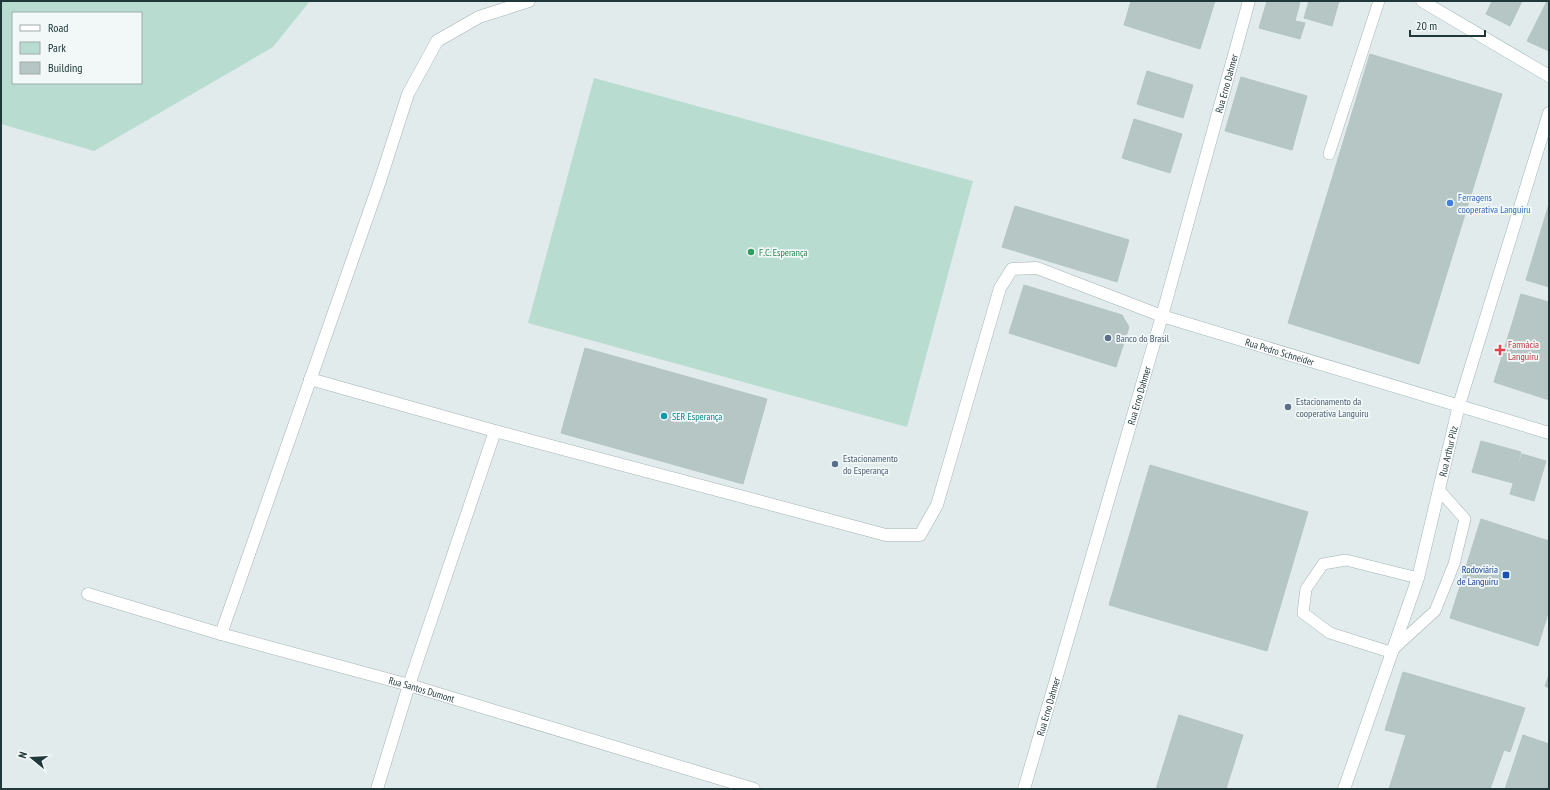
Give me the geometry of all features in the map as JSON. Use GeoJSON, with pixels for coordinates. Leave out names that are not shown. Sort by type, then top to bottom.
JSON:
{"type":"FeatureCollection","features":[{"type":"Feature","properties":{"kind":"street"},"geometry":{"type":"LineString","coordinates":[[221,634],[380,181],[408,94],[437,41],[479,17],[529,1]]}},
{"type":"Feature","properties":{"kind":"street","name":"Rua Erno Dahmer"},"geometry":{"type":"LineString","coordinates":[[1024,789],[1162,316],[1249,1]]}},
{"type":"Feature","properties":{"kind":"street"},"geometry":{"type":"LineString","coordinates":[[1422,1],[1549,76]]}},
{"type":"Feature","properties":{"kind":"street","name":"Rua Arthur Pilz"},"geometry":{"type":"LineString","coordinates":[[1344,789],[1390,652],[1418,578],[1459,405],[1549,113]]}},
{"type":"Feature","properties":{"kind":"street","name":"Rua Pedro Schneider"},"geometry":{"type":"LineString","coordinates":[[495,431],[886,535],[920,535],[937,504],[1000,288],[1012,269],[1037,268],[1162,316],[1549,433]]}},
{"type":"Feature","properties":{"kind":"street"},"geometry":{"type":"LineString","coordinates":[[310,379],[495,431],[409,685],[377,789]]}},
{"type":"Feature","properties":{"kind":"street","name":"Rua Santos Dumont"},"geometry":{"type":"LineString","coordinates":[[88,594],[221,634],[409,685],[754,789]]}},
{"type":"Feature","properties":{"kind":"lane"},"geometry":{"type":"LineString","coordinates":[[1329,154],[1379,1]]}},
{"type":"Feature","properties":{"kind":"lane"},"geometry":{"type":"LineString","coordinates":[[1418,578],[1346,560],[1323,564],[1306,589],[1303,614],[1330,634],[1390,652],[1435,611],[1454,564],[1465,519],[1439,490]]}},
{"type":"Feature","properties":{"kind":"green space"},"geometry":{"type":"Polygon","coordinates":[[[1,1],[310,1],[273,47],[94,151],[1,124],[1,1]]]}},
{"type":"Feature","properties":{"kind":"green space","name":"F.C. Esperança"},"geometry":{"type":"Polygon","coordinates":[[[594,78],[973,181],[907,427],[528,323],[594,78]]]}},
{"type":"Feature","properties":{"kind":"building"},"geometry":{"type":"Polygon","coordinates":[[[1131,1],[1215,1],[1200,49],[1124,25],[1131,1]]]}},
{"type":"Feature","properties":{"kind":"building"},"geometry":{"type":"Polygon","coordinates":[[[1267,1],[1300,2],[1295,21],[1305,23],[1300,39],[1259,28],[1267,1]]]}},
{"type":"Feature","properties":{"kind":"building"},"geometry":{"type":"Polygon","coordinates":[[[1309,1],[1339,1],[1332,26],[1304,18],[1309,1]]]}},
{"type":"Feature","properties":{"kind":"building"},"geometry":{"type":"Polygon","coordinates":[[[1492,1],[1522,1],[1510,26],[1486,14],[1492,1]]]}},
{"type":"Feature","properties":{"kind":"building"},"geometry":{"type":"Polygon","coordinates":[[[1547,1],[1549,1],[1549,51],[1527,41],[1547,1]]]}},
{"type":"Feature","properties":{"kind":"building"},"geometry":{"type":"Polygon","coordinates":[[[1370,54],[1502,94],[1419,364],[1288,323],[1370,54]]]}},
{"type":"Feature","properties":{"kind":"building"},"geometry":{"type":"Polygon","coordinates":[[[1147,71],[1193,85],[1183,118],[1137,104],[1147,71]]]}},
{"type":"Feature","properties":{"kind":"building"},"geometry":{"type":"Polygon","coordinates":[[[1241,77],[1307,96],[1292,150],[1225,131],[1241,77]]]}},
{"type":"Feature","properties":{"kind":"building"},"geometry":{"type":"Polygon","coordinates":[[[1134,119],[1182,134],[1170,173],[1122,158],[1134,119]]]}},
{"type":"Feature","properties":{"kind":"building"},"geometry":{"type":"Polygon","coordinates":[[[1549,204],[1549,287],[1526,280],[1549,204]]]}},
{"type":"Feature","properties":{"kind":"building"},"geometry":{"type":"Polygon","coordinates":[[[1015,206],[1129,240],[1117,282],[1002,247],[1015,206]]]}},
{"type":"Feature","properties":{"kind":"building"},"geometry":{"type":"Polygon","coordinates":[[[1024,285],[1122,315],[1129,327],[1116,367],[1009,333],[1024,285]]]}},
{"type":"Feature","properties":{"kind":"building"},"geometry":{"type":"Polygon","coordinates":[[[1521,294],[1549,302],[1549,335],[1512,324],[1521,294]]]}},
{"type":"Feature","properties":{"kind":"building"},"geometry":{"type":"Polygon","coordinates":[[[1512,324],[1549,335],[1549,400],[1494,382],[1512,324]]]}},
{"type":"Feature","properties":{"kind":"building","name":"SER Esperança"},"geometry":{"type":"Polygon","coordinates":[[[585,348],[767,399],[743,484],[561,433],[585,348]]]}},
{"type":"Feature","properties":{"kind":"building"},"geometry":{"type":"Polygon","coordinates":[[[1481,441],[1521,452],[1513,483],[1472,472],[1481,441]]]}},
{"type":"Feature","properties":{"kind":"building"},"geometry":{"type":"Polygon","coordinates":[[[1522,454],[1546,461],[1534,501],[1510,494],[1522,454]]]}},
{"type":"Feature","properties":{"kind":"building"},"geometry":{"type":"Polygon","coordinates":[[[1150,465],[1308,512],[1267,651],[1109,605],[1150,465]]]}},
{"type":"Feature","properties":{"kind":"building","name":"Rodoviária de Languiru"},"geometry":{"type":"Polygon","coordinates":[[[1481,519],[1549,541],[1549,610],[1538,646],[1450,618],[1481,519]]]}},
{"type":"Feature","properties":{"kind":"building"},"geometry":{"type":"Polygon","coordinates":[[[1403,672],[1525,708],[1510,752],[1504,750],[1490,789],[1389,789],[1406,735],[1385,730],[1403,672]]]}},
{"type":"Feature","properties":{"kind":"building"},"geometry":{"type":"Polygon","coordinates":[[[1549,675],[1549,688],[1545,686],[1549,675]]]}},
{"type":"Feature","properties":{"kind":"building"},"geometry":{"type":"Polygon","coordinates":[[[1179,715],[1243,735],[1226,789],[1156,789],[1179,715]]]}},
{"type":"Feature","properties":{"kind":"building"},"geometry":{"type":"Polygon","coordinates":[[[1523,735],[1549,744],[1549,789],[1505,789],[1523,735]]]}},
{"type":"Feature","properties":{"kind":"place","name":"Ferragens cooperativa Languiru"},"geometry":{"type":"Point","coordinates":[1450,203]}},
{"type":"Feature","properties":{"kind":"place","name":"F.C. Esperança"},"geometry":{"type":"Point","coordinates":[751,252]}},
{"type":"Feature","properties":{"kind":"place","name":"Banco do Brasil"},"geometry":{"type":"Point","coordinates":[1108,338]}},
{"type":"Feature","properties":{"kind":"place","name":"Farmácia Languiru"},"geometry":{"type":"Point","coordinates":[1500,350]}},
{"type":"Feature","properties":{"kind":"place","name":"Estacionamento da cooperativa Languiru"},"geometry":{"type":"Point","coordinates":[1288,407]}},
{"type":"Feature","properties":{"kind":"place","name":"SER Esperança"},"geometry":{"type":"Point","coordinates":[664,416]}},
{"type":"Feature","properties":{"kind":"place","name":"Estacionamento do Esperança"},"geometry":{"type":"Point","coordinates":[835,464]}},
{"type":"Feature","properties":{"kind":"place","name":"Rodoviária de Languiru"},"geometry":{"type":"Point","coordinates":[1506,575]}}]}
